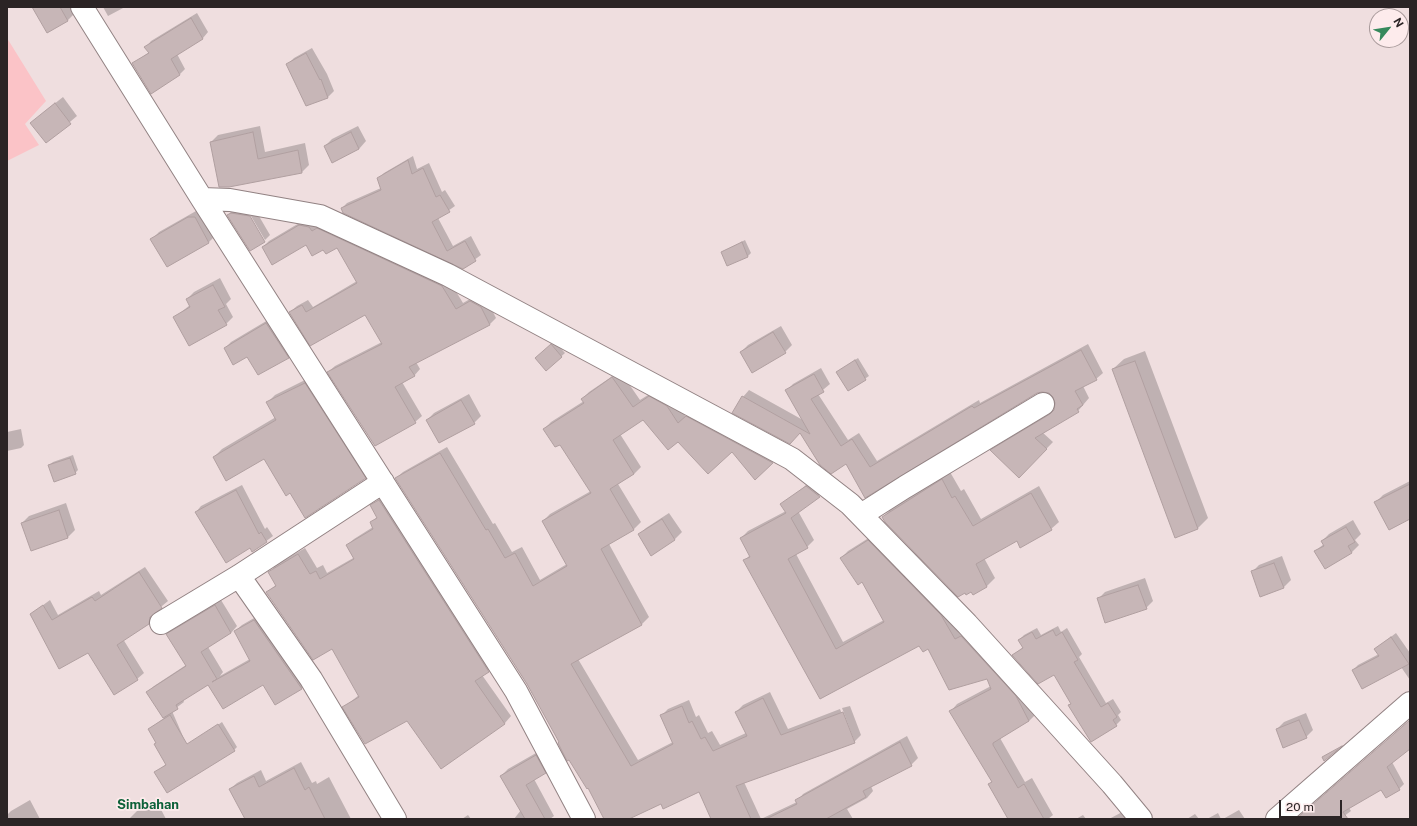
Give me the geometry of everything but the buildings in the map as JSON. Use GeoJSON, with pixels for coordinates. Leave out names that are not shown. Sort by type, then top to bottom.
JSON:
{"type":"FeatureCollection","features":[{"type":"Feature","properties":{"kind":"street"},"geometry":{"type":"LineString","coordinates":[[82,7],[202,199],[516,690],[584,819]]}},
{"type":"Feature","properties":{"kind":"street"},"geometry":{"type":"LineString","coordinates":[[202,199],[230,200],[320,216],[448,276],[792,459],[850,504],[967,624],[1112,784],[1141,819]]}},
{"type":"Feature","properties":{"kind":"street"},"geometry":{"type":"LineString","coordinates":[[861,515],[1043,404]]}},
{"type":"Feature","properties":{"kind":"street"},"geometry":{"type":"LineString","coordinates":[[161,623],[239,576],[384,482]]}},
{"type":"Feature","properties":{"kind":"street"},"geometry":{"type":"LineString","coordinates":[[239,576],[311,679],[395,819]]}},
{"type":"Feature","properties":{"kind":"street"},"geometry":{"type":"LineString","coordinates":[[1277,819],[1410,703]]}},
{"type":"Feature","properties":{"kind":"shaded area"},"geometry":{"type":"Polygon","coordinates":[[[7,38],[46,101],[25,124],[39,145],[7,161],[7,38]]]}},
{"type":"Feature","properties":{"kind":"district","name":"Simbahan"},"geometry":{"type":"Point","coordinates":[148,805]}}]}
